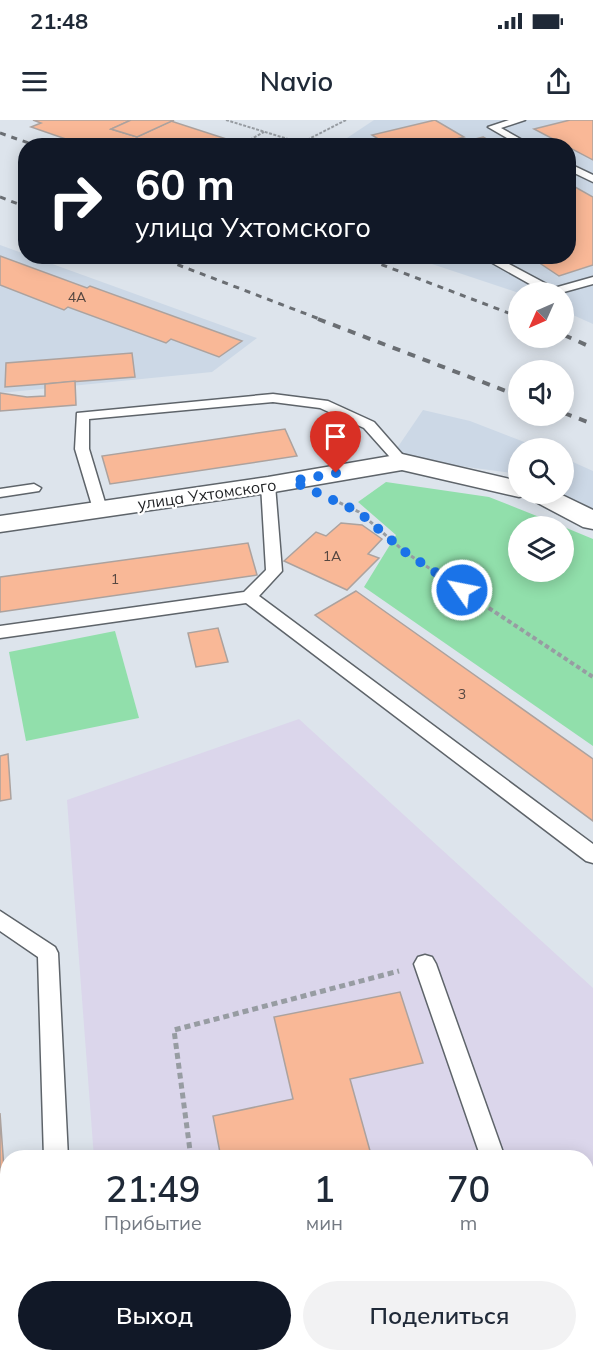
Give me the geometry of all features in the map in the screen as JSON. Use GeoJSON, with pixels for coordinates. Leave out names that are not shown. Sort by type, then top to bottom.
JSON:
{"type":"FeatureCollection","features":[{"type":"Feature","properties":{"kind":"street","name":"улица Ухтомского"},"geometry":{"type":"LineString","coordinates":[[0,524],[280,483],[402,462],[508,486]]}},
{"type":"Feature","properties":{"kind":"street"},"geometry":{"type":"LineString","coordinates":[[560,504],[593,521]]}},
{"type":"Feature","properties":{"kind":"lane"},"geometry":{"type":"LineString","coordinates":[[514,138],[492,126],[520,120]]}},
{"type":"Feature","properties":{"kind":"lane"},"geometry":{"type":"LineString","coordinates":[[576,170],[593,179]]}},
{"type":"Feature","properties":{"kind":"lane"},"geometry":{"type":"LineString","coordinates":[[500,264],[533,282]]}},
{"type":"Feature","properties":{"kind":"lane"},"geometry":{"type":"LineString","coordinates":[[574,286],[593,280]]}},
{"type":"Feature","properties":{"kind":"lane"},"geometry":{"type":"LineString","coordinates":[[100,509],[82,448],[82,416],[273,398],[323,404],[369,425],[402,462]]}},
{"type":"Feature","properties":{"kind":"lane"},"geometry":{"type":"LineString","coordinates":[[0,632],[249,597],[274,571],[280,483]]}},
{"type":"Feature","properties":{"kind":"lane"},"geometry":{"type":"LineString","coordinates":[[0,493],[34,488]]}},
{"type":"Feature","properties":{"kind":"lane"},"geometry":{"type":"LineString","coordinates":[[249,597],[593,855]]}},
{"type":"Feature","properties":{"kind":"lane"},"geometry":{"type":"LineString","coordinates":[[0,920],[48,953],[56,1150]]}},
{"type":"Feature","properties":{"kind":"lane"},"geometry":{"type":"LineString","coordinates":[[425,964],[490,1150]]}},
{"type":"Feature","properties":{"kind":"path"},"geometry":{"type":"LineString","coordinates":[[226,120],[285,138]]}},
{"type":"Feature","properties":{"kind":"path"},"geometry":{"type":"LineString","coordinates":[[311,138],[346,120]]}},
{"type":"Feature","properties":{"kind":"path"},"geometry":{"type":"LineString","coordinates":[[254,138],[265,132]]}},
{"type":"Feature","properties":{"kind":"path"},"geometry":{"type":"LineString","coordinates":[[280,483],[359,512],[405,552],[593,677]]}},
{"type":"Feature","properties":{"kind":"path"},"geometry":{"type":"LineString","coordinates":[[190,1150],[174,1030],[425,964]]}},
{"type":"Feature","properties":{"kind":"shaded area"},"geometry":{"type":"Polygon","coordinates":[[[374,120],[593,120],[593,324],[574,315],[574,282],[508,282],[508,289],[432,264],[576,264],[576,138],[347,138],[374,120]]]}},
{"type":"Feature","properties":{"kind":"shaded area"},"geometry":{"type":"Polygon","coordinates":[[[0,245],[18,251],[18,264],[52,264],[257,338],[212,372],[0,393],[0,245]]]}},
{"type":"Feature","properties":{"kind":"shaded area"},"geometry":{"type":"Polygon","coordinates":[[[423,410],[470,421],[514,438],[508,438],[508,473],[391,457],[423,410]]]}},
{"type":"Feature","properties":{"kind":"shaded area"},"geometry":{"type":"Polygon","coordinates":[[[574,462],[593,471],[593,509],[574,500],[574,462]]]}},
{"type":"Feature","properties":{"kind":"shaded area"},"geometry":{"type":"Polygon","coordinates":[[[299,719],[593,988],[593,1150],[93,1150],[67,800],[299,719]]]}},
{"type":"Feature","properties":{"kind":"green space"},"geometry":{"type":"Polygon","coordinates":[[[386,482],[489,497],[537,516],[508,516],[508,582],[574,582],[574,531],[593,539],[593,746],[364,587],[396,535],[358,502],[386,482]]]}},
{"type":"Feature","properties":{"kind":"green space"},"geometry":{"type":"Polygon","coordinates":[[[115,631],[139,718],[26,741],[9,652],[115,631]]]}},
{"type":"Feature","properties":{"kind":"building"},"geometry":{"type":"Polygon","coordinates":[[[33,120],[131,120],[111,129],[137,137],[171,121],[223,138],[63,138],[31,127],[41,123],[33,120]]]}},
{"type":"Feature","properties":{"kind":"building"},"geometry":{"type":"Polygon","coordinates":[[[131,120],[174,120],[137,137],[111,129],[131,120]]]}},
{"type":"Feature","properties":{"kind":"building"},"geometry":{"type":"Polygon","coordinates":[[[435,120],[464,137],[377,138],[372,135],[435,120]]]}},
{"type":"Feature","properties":{"kind":"building"},"geometry":{"type":"Polygon","coordinates":[[[570,120],[593,120],[593,160],[576,151],[576,138],[551,138],[534,129],[570,120]]]}},
{"type":"Feature","properties":{"kind":"building"},"geometry":{"type":"Polygon","coordinates":[[[576,187],[593,197],[593,265],[559,276],[541,264],[576,264],[576,187]]]}},
{"type":"Feature","properties":{"kind":"building"},"geometry":{"type":"Polygon","coordinates":[[[0,256],[242,341],[219,357],[171,339],[166,343],[68,307],[64,310],[0,285],[0,256]]]}},
{"type":"Feature","properties":{"kind":"building"},"geometry":{"type":"Polygon","coordinates":[[[132,353],[135,377],[5,387],[6,363],[132,353]]]}},
{"type":"Feature","properties":{"kind":"building"},"geometry":{"type":"Polygon","coordinates":[[[75,381],[76,405],[0,411],[0,393],[27,397],[45,396],[45,384],[75,381]]]}},
{"type":"Feature","properties":{"kind":"building"},"geometry":{"type":"Polygon","coordinates":[[[285,429],[297,456],[110,484],[102,456],[285,429]]]}},
{"type":"Feature","properties":{"kind":"building"},"geometry":{"type":"Polygon","coordinates":[[[341,523],[362,525],[382,539],[368,554],[379,558],[347,590],[284,561],[316,532],[326,536],[341,523]]]}},
{"type":"Feature","properties":{"kind":"building"},"geometry":{"type":"Polygon","coordinates":[[[248,543],[257,575],[0,612],[0,577],[248,543]]]}},
{"type":"Feature","properties":{"kind":"building"},"geometry":{"type":"Polygon","coordinates":[[[356,591],[593,759],[593,821],[315,615],[356,591]]]}},
{"type":"Feature","properties":{"kind":"building"},"geometry":{"type":"Polygon","coordinates":[[[218,628],[228,662],[196,667],[188,633],[218,628]]]}},
{"type":"Feature","properties":{"kind":"building"},"geometry":{"type":"Polygon","coordinates":[[[8,754],[11,799],[0,801],[0,756],[8,754]]]}},
{"type":"Feature","properties":{"kind":"building"},"geometry":{"type":"Polygon","coordinates":[[[400,992],[423,1063],[350,1079],[370,1150],[219,1150],[213,1116],[293,1099],[274,1017],[400,992]]]}},
{"type":"Feature","properties":{"kind":"building"},"geometry":{"type":"Polygon","coordinates":[[[0,1113],[3,1150],[0,1150],[0,1113]]]}},
{"type":"Feature","properties":{"kind":"railway"},"geometry":{"type":"LineString","coordinates":[[0,133],[18,139]]}},
{"type":"Feature","properties":{"kind":"railway"},"geometry":{"type":"LineString","coordinates":[[0,197],[18,204]]}},
{"type":"Feature","properties":{"kind":"railway"},"geometry":{"type":"LineString","coordinates":[[176,264],[322,320]]}},
{"type":"Feature","properties":{"kind":"railway"},"geometry":{"type":"LineString","coordinates":[[380,264],[508,313]]}},
{"type":"Feature","properties":{"kind":"railway"},"geometry":{"type":"LineString","coordinates":[[318,319],[508,392]]}},
{"type":"Feature","properties":{"kind":"railway"},"geometry":{"type":"LineString","coordinates":[[574,339],[593,348]]}},
{"type":"Feature","properties":{"kind":"railway"},"geometry":{"type":"LineString","coordinates":[[574,417],[593,424]]}},
{"type":"Feature","properties":{"kind":"route"},"geometry":{"type":"LineString","coordinates":[[336,473],[292,481],[359,512],[405,552],[462,590]]}}]}
